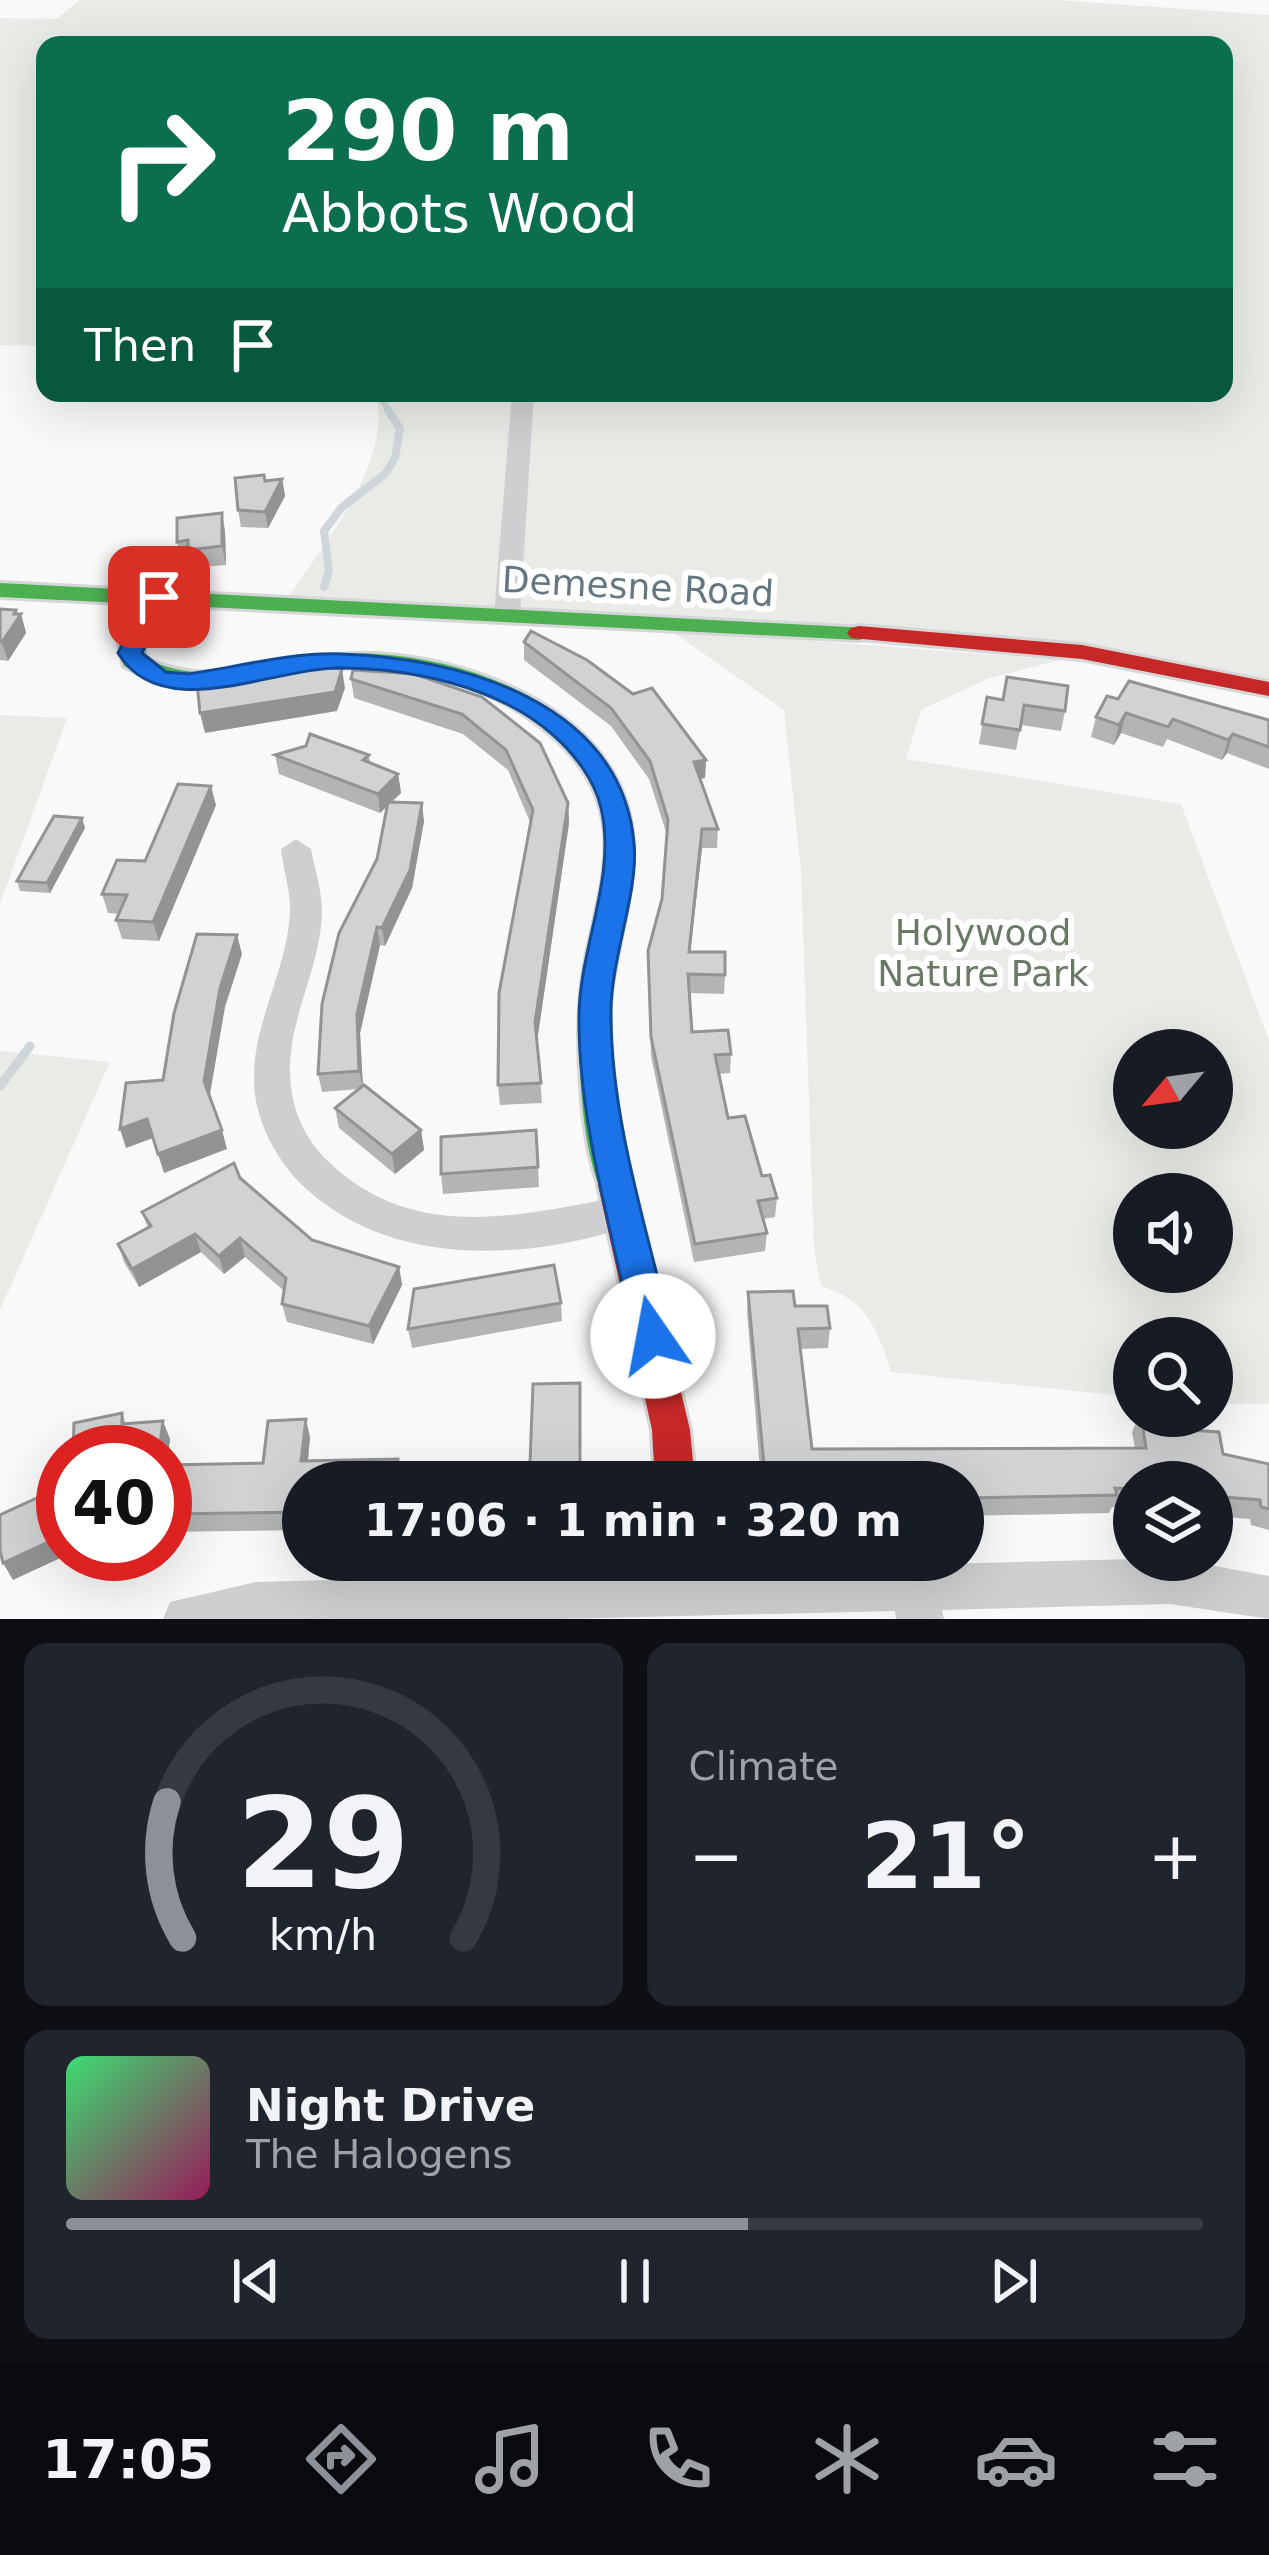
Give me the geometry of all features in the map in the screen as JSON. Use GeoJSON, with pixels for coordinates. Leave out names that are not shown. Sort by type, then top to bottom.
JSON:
{"type":"FeatureCollection","features":[{"type":"Feature","properties":{"kind":"street"},"geometry":{"type":"LineString","coordinates":[[507,615],[522,402]]}},
{"type":"Feature","properties":{"kind":"street","name":"Demesne Road"},"geometry":{"type":"LineString","coordinates":[[0,590],[667,620],[1082,652],[1269,689]]}},
{"type":"Feature","properties":{"kind":"street"},"geometry":{"type":"LineString","coordinates":[[159,597],[130,653],[140,668],[160,679],[200,681],[337,661],[426,668],[518,700],[561,728],[593,763],[620,828],[595,1011],[598,1084],[671,1430],[673,1461]]}},
{"type":"Feature","properties":{"kind":"street"},"geometry":{"type":"LineString","coordinates":[[296,849],[307,916],[276,1020],[272,1083],[279,1123],[315,1175],[372,1215],[447,1235],[513,1233],[623,1212]]}},
{"type":"Feature","properties":{"kind":"street"},"geometry":{"type":"LineString","coordinates":[[187,1619],[256,1605],[596,1581]]}},
{"type":"Feature","properties":{"kind":"street"},"geometry":{"type":"LineString","coordinates":[[733,1581],[917,1602],[1170,1581],[1269,1599]]}},
{"type":"Feature","properties":{"kind":"green space"},"geometry":{"type":"Polygon","coordinates":[[[79,0],[1057,0],[1269,15],[1269,689],[1082,652],[283,605],[365,474],[375,445],[376,402],[1233,402],[1233,36],[36,36],[36,346],[0,345],[0,18],[57,19],[79,0]]]}},
{"type":"Feature","properties":{"kind":"green space","name":"Holywood Nature Park"},"geometry":{"type":"Polygon","coordinates":[[[670,630],[1059,660],[987,679],[921,710],[906,759],[1181,804],[1269,1041],[1269,1404],[1233,1404],[1233,1317],[1113,1317],[1113,1395],[891,1372],[868,1318],[849,1299],[821,1286],[814,1248],[801,871],[784,710],[670,630]]]}},
{"type":"Feature","properties":{"kind":"green space"},"geometry":{"type":"Polygon","coordinates":[[[0,715],[67,718],[0,904],[0,715]]]}},
{"type":"Feature","properties":{"kind":"green space"},"geometry":{"type":"Polygon","coordinates":[[[0,1051],[110,1062],[0,1310],[0,1051]]]}},
{"type":"Feature","properties":{"kind":"building"},"geometry":{"type":"Polygon","coordinates":[[[264,475],[265,481],[282,479],[265,512],[238,510],[235,478],[264,475]]]}},
{"type":"Feature","properties":{"kind":"building"},"geometry":{"type":"Polygon","coordinates":[[[222,513],[222,546],[188,550],[188,540],[177,542],[177,518],[222,513]]]}},
{"type":"Feature","properties":{"kind":"building"},"geometry":{"type":"Polygon","coordinates":[[[0,609],[21,614],[2,642],[0,642],[0,609]]]}},
{"type":"Feature","properties":{"kind":"building"},"geometry":{"type":"Polygon","coordinates":[[[531,631],[587,660],[633,694],[652,688],[706,760],[694,762],[718,829],[702,829],[689,952],[725,952],[725,975],[688,974],[692,1032],[728,1030],[731,1054],[715,1055],[728,1118],[745,1116],[762,1176],[770,1175],[777,1198],[758,1201],[767,1233],[695,1244],[651,1037],[648,951],[662,899],[668,820],[650,761],[611,708],[524,642],[531,631]]]}},
{"type":"Feature","properties":{"kind":"building"},"geometry":{"type":"Polygon","coordinates":[[[313,666],[342,669],[335,692],[200,713],[197,683],[313,666]]]}},
{"type":"Feature","properties":{"kind":"building"},"geometry":{"type":"Polygon","coordinates":[[[353,670],[414,674],[482,697],[540,743],[568,803],[535,1022],[541,1083],[498,1085],[499,993],[533,810],[506,750],[462,714],[351,679],[353,670]]]}},
{"type":"Feature","properties":{"kind":"building"},"geometry":{"type":"Polygon","coordinates":[[[1007,677],[1068,686],[1065,711],[1024,705],[1020,730],[982,724],[987,697],[1003,700],[1007,677]]]}},
{"type":"Feature","properties":{"kind":"building"},"geometry":{"type":"Polygon","coordinates":[[[1129,681],[1269,720],[1269,747],[1233,734],[1228,740],[1173,719],[1168,727],[1126,713],[1119,725],[1096,717],[1107,696],[1118,699],[1129,681]]]}},
{"type":"Feature","properties":{"kind":"building"},"geometry":{"type":"Polygon","coordinates":[[[310,734],[369,755],[363,760],[398,774],[378,794],[275,755],[306,746],[310,734]]]}},
{"type":"Feature","properties":{"kind":"building"},"geometry":{"type":"Polygon","coordinates":[[[178,784],[211,786],[153,922],[116,920],[127,895],[102,894],[117,860],[145,861],[178,784]]]}},
{"type":"Feature","properties":{"kind":"building"},"geometry":{"type":"Polygon","coordinates":[[[388,802],[422,803],[410,870],[382,928],[377,927],[357,1014],[359,1071],[318,1074],[322,1004],[339,933],[377,859],[388,802]]]}},
{"type":"Feature","properties":{"kind":"building"},"geometry":{"type":"Polygon","coordinates":[[[54,816],[82,818],[47,883],[17,881],[54,816]]]}},
{"type":"Feature","properties":{"kind":"building"},"geometry":{"type":"Polygon","coordinates":[[[197,934],[237,935],[220,988],[204,1081],[222,1130],[158,1154],[147,1119],[120,1129],[126,1083],[163,1080],[174,1013],[197,934]]]}},
{"type":"Feature","properties":{"kind":"building"},"geometry":{"type":"Polygon","coordinates":[[[364,1085],[421,1130],[392,1154],[335,1108],[364,1085]]]}},
{"type":"Feature","properties":{"kind":"building"},"geometry":{"type":"Polygon","coordinates":[[[536,1130],[538,1167],[441,1174],[441,1137],[536,1130]]]}},
{"type":"Feature","properties":{"kind":"building"},"geometry":{"type":"Polygon","coordinates":[[[234,1163],[240,1178],[312,1240],[399,1267],[369,1326],[282,1304],[286,1278],[240,1238],[219,1256],[195,1234],[132,1269],[118,1244],[151,1226],[142,1212],[234,1163]]]}},
{"type":"Feature","properties":{"kind":"building"},"geometry":{"type":"Polygon","coordinates":[[[554,1265],[561,1303],[408,1329],[414,1289],[554,1265]]]}},
{"type":"Feature","properties":{"kind":"building"},"geometry":{"type":"Polygon","coordinates":[[[793,1291],[795,1306],[827,1306],[830,1328],[798,1329],[812,1449],[1146,1448],[1144,1437],[1220,1437],[1223,1454],[1269,1464],[1269,1509],[1261,1507],[1260,1500],[1233,1498],[1233,1461],[1113,1461],[1113,1495],[984,1498],[984,1461],[764,1461],[748,1292],[793,1291]]]}},
{"type":"Feature","properties":{"kind":"building"},"geometry":{"type":"Polygon","coordinates":[[[580,1383],[580,1461],[530,1461],[533,1384],[580,1383]]]}},
{"type":"Feature","properties":{"kind":"building"},"geometry":{"type":"Polygon","coordinates":[[[122,1413],[122,1424],[163,1421],[162,1425],[74,1423],[122,1413]]]}},
{"type":"Feature","properties":{"kind":"building"},"geometry":{"type":"Polygon","coordinates":[[[306,1419],[301,1461],[282,1461],[282,1512],[192,1514],[192,1464],[263,1463],[268,1421],[306,1419]]]}},
{"type":"Feature","properties":{"kind":"building"},"geometry":{"type":"Polygon","coordinates":[[[398,1459],[398,1461],[301,1461],[398,1459]]]}},
{"type":"Feature","properties":{"kind":"building"},"geometry":{"type":"Polygon","coordinates":[[[36,1498],[36,1548],[3,1563],[0,1515],[36,1498]]]}},
{"type":"Feature","properties":{"kind":"waterway"},"geometry":{"type":"LineString","coordinates":[[383,402],[390,413]]}},
{"type":"Feature","properties":{"kind":"waterway"},"geometry":{"type":"LineString","coordinates":[[324,587],[329,571],[324,531],[342,507],[385,474],[395,458],[400,429],[388,410]]}},
{"type":"Feature","properties":{"kind":"waterway"},"geometry":{"type":"LineString","coordinates":[[0,1086],[30,1046]]}},
{"type":"Feature","properties":{"kind":"traffic: fast"},"geometry":{"type":"LineString","coordinates":[[0,590],[859,633]]}},
{"type":"Feature","properties":{"kind":"traffic: fast"},"geometry":{"type":"LineString","coordinates":[[159,597],[131,644],[133,661],[153,672],[174,678],[219,679],[343,660],[449,672],[516,698],[546,717],[598,771],[613,802],[619,834],[595,1005],[599,1095],[615,1185]]}},
{"type":"Feature","properties":{"kind":"traffic: jam"},"geometry":{"type":"LineString","coordinates":[[859,633],[1082,652],[1269,689]]}},
{"type":"Feature","properties":{"kind":"traffic: jam"},"geometry":{"type":"LineString","coordinates":[[615,1185],[671,1430],[673,1461]]}},
{"type":"Feature","properties":{"kind":"route"},"geometry":{"type":"LineString","coordinates":[[159,597],[130,653],[140,668],[160,679],[188,682],[305,662],[426,668],[494,688],[541,713],[593,763],[614,804],[621,849],[595,1011],[598,1084],[653,1336]]}}]}
